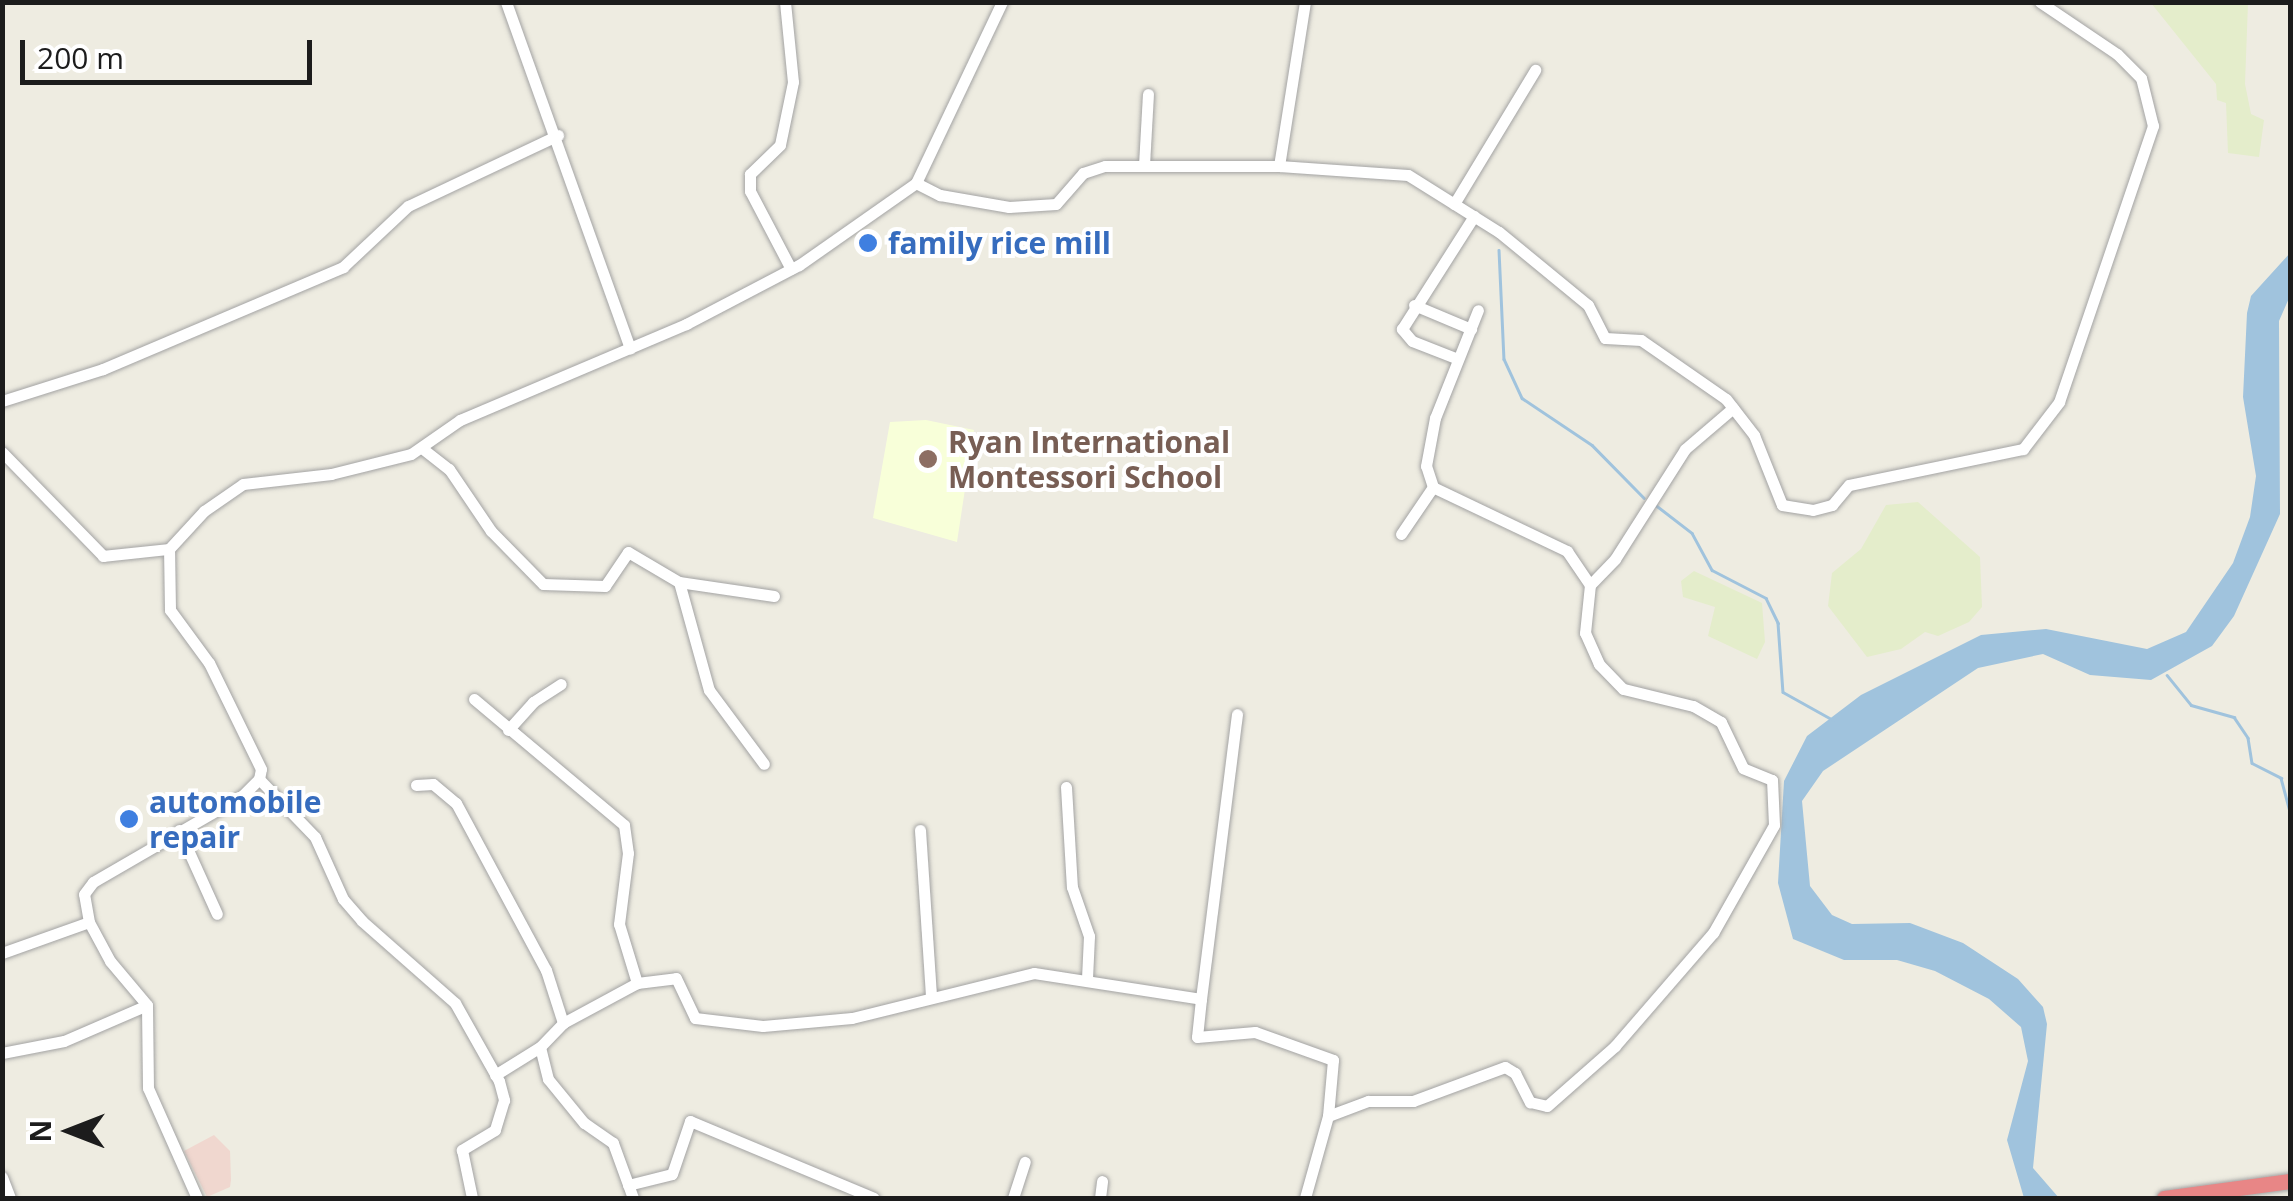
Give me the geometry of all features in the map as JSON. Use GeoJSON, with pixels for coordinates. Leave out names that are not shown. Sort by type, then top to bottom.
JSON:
{"type":"FeatureCollection","features":[{"type":"Feature","properties":{"kind":"highway"},"geometry":{"type":"LineString","coordinates":[[2164,1198],[2290,1181]]}},
{"type":"Feature","properties":{"kind":"street"},"geometry":{"type":"LineString","coordinates":[[506,2],[558,135],[630,348]]}},
{"type":"Feature","properties":{"kind":"street"},"geometry":{"type":"LineString","coordinates":[[786,2],[793,82],[780,146],[750,174],[750,192],[791,269]]}},
{"type":"Feature","properties":{"kind":"street"},"geometry":{"type":"LineString","coordinates":[[197,1198],[148,1088],[148,1005],[88,922],[84,894],[92,882],[243,795],[259,779],[261,769],[209,662],[170,610],[170,549],[204,510],[243,484],[331,474],[423,449],[460,420],[630,348],[791,269],[916,182],[992,36],[1002,2]]}},
{"type":"Feature","properties":{"kind":"street"},"geometry":{"type":"LineString","coordinates":[[1279,166],[1304,2]]}},
{"type":"Feature","properties":{"kind":"street"},"geometry":{"type":"LineString","coordinates":[[916,182],[940,195],[1009,206],[1056,204],[1083,173],[1144,165],[1279,166],[1408,175],[1474,216],[1588,305],[1595,329],[1605,338],[1641,340],[1675,358],[1733,408],[1754,435],[1782,505],[1813,510],[1832,505],[1850,484],[2023,449],[2059,402],[2153,126],[2141,78],[2117,54],[2040,2]]}},
{"type":"Feature","properties":{"kind":"street"},"geometry":{"type":"LineString","coordinates":[[1454,204],[1535,70]]}},
{"type":"Feature","properties":{"kind":"street"},"geometry":{"type":"LineString","coordinates":[[1144,165],[1148,94]]}},
{"type":"Feature","properties":{"kind":"street"},"geometry":{"type":"LineString","coordinates":[[2,401],[103,370],[343,267],[408,206],[558,135]]}},
{"type":"Feature","properties":{"kind":"street"},"geometry":{"type":"LineString","coordinates":[[1458,358],[1402,334],[1414,305],[1474,216]]}},
{"type":"Feature","properties":{"kind":"street"},"geometry":{"type":"LineString","coordinates":[[1414,305],[1471,328]]}},
{"type":"Feature","properties":{"kind":"street"},"geometry":{"type":"LineString","coordinates":[[1478,310],[1430,443],[1427,478],[1434,487],[1567,552],[1590,585]]}},
{"type":"Feature","properties":{"kind":"street"},"geometry":{"type":"LineString","coordinates":[[1328,1116],[1368,1100],[1413,1100],[1504,1067],[1516,1073],[1530,1102],[1548,1106],[1615,1046],[1713,933],[1772,838],[1772,780],[1744,768],[1721,722],[1693,706],[1622,688],[1599,664],[1584,633],[1590,585],[1615,559],[1685,448],[1733,408]]}},
{"type":"Feature","properties":{"kind":"street"},"geometry":{"type":"LineString","coordinates":[[423,449],[449,469],[491,531],[544,584],[606,586],[628,546],[679,582],[774,596]]}},
{"type":"Feature","properties":{"kind":"street"},"geometry":{"type":"LineString","coordinates":[[2,452],[104,556],[170,549]]}},
{"type":"Feature","properties":{"kind":"street"},"geometry":{"type":"LineString","coordinates":[[1401,534],[1434,487]]}},
{"type":"Feature","properties":{"kind":"street"},"geometry":{"type":"LineString","coordinates":[[679,582],[708,690],[764,764]]}},
{"type":"Feature","properties":{"kind":"street"},"geometry":{"type":"LineString","coordinates":[[508,730],[533,702],[560,684]]}},
{"type":"Feature","properties":{"kind":"street"},"geometry":{"type":"LineString","coordinates":[[474,699],[508,730],[581,782],[624,825],[628,853],[619,924],[637,983]]}},
{"type":"Feature","properties":{"kind":"street"},"geometry":{"type":"LineString","coordinates":[[1237,714],[1197,1037],[1255,1032],[1333,1060],[1328,1116],[1304,1198]]}},
{"type":"Feature","properties":{"kind":"street"},"geometry":{"type":"LineString","coordinates":[[259,779],[314,838],[352,910],[455,1003],[495,1074],[504,1100],[501,1118],[495,1130],[462,1150],[472,1198]]}},
{"type":"Feature","properties":{"kind":"street"},"geometry":{"type":"LineString","coordinates":[[416,785],[433,784],[456,803],[546,970],[563,1023]]}},
{"type":"Feature","properties":{"kind":"street"},"geometry":{"type":"LineString","coordinates":[[1066,787],[1072,887],[1089,936],[1086,978]]}},
{"type":"Feature","properties":{"kind":"street"},"geometry":{"type":"LineString","coordinates":[[178,830],[217,914]]}},
{"type":"Feature","properties":{"kind":"street"},"geometry":{"type":"LineString","coordinates":[[920,830],[930,994]]}},
{"type":"Feature","properties":{"kind":"street"},"geometry":{"type":"LineString","coordinates":[[2,954],[88,922]]}},
{"type":"Feature","properties":{"kind":"street"},"geometry":{"type":"LineString","coordinates":[[495,1074],[540,1046],[563,1023],[637,983],[676,978],[695,1018],[763,1026],[852,1018],[930,994],[1034,972],[1200,999]]}},
{"type":"Feature","properties":{"kind":"street"},"geometry":{"type":"LineString","coordinates":[[2,1053],[64,1041],[148,1005]]}},
{"type":"Feature","properties":{"kind":"street"},"geometry":{"type":"LineString","coordinates":[[540,1046],[548,1079],[584,1123],[613,1143],[633,1198]]}},
{"type":"Feature","properties":{"kind":"street"},"geometry":{"type":"LineString","coordinates":[[628,1185],[672,1174],[690,1121],[874,1198]]}},
{"type":"Feature","properties":{"kind":"street"},"geometry":{"type":"LineString","coordinates":[[1013,1198],[1024,1162]]}},
{"type":"Feature","properties":{"kind":"street"},"geometry":{"type":"LineString","coordinates":[[2,1177],[10,1198]]}},
{"type":"Feature","properties":{"kind":"street"},"geometry":{"type":"LineString","coordinates":[[1100,1198],[1102,1180]]}},
{"type":"Feature","properties":{"kind":"shaded area"},"geometry":{"type":"Polygon","coordinates":[[[2151,3],[2248,3],[2245,84],[2251,114],[2264,120],[2259,157],[2228,153],[2226,103],[2217,100],[2216,84],[2151,3]]]}},
{"type":"Feature","properties":{"kind":"shaded area","name":"Ryan International Montessori School"},"geometry":{"type":"Polygon","coordinates":[[[926,420],[974,430],[957,542],[873,518],[890,422],[926,420]]]}},
{"type":"Feature","properties":{"kind":"shaded area"},"geometry":{"type":"Polygon","coordinates":[[[1918,502],[1980,557],[1982,607],[1969,622],[1938,636],[1925,632],[1901,649],[1867,657],[1828,606],[1832,573],[1861,549],[1886,505],[1918,502]]]}},
{"type":"Feature","properties":{"kind":"shaded area"},"geometry":{"type":"Polygon","coordinates":[[[1694,571],[1762,603],[1765,642],[1757,659],[1708,636],[1715,607],[1683,597],[1681,581],[1694,571]]]}},
{"type":"Feature","properties":{"kind":"shaded area"},"geometry":{"type":"Polygon","coordinates":[[[214,1135],[230,1151],[231,1180],[230,1187],[207,1197],[184,1151],[214,1135]]]}},
{"type":"Feature","properties":{"kind":"water"},"geometry":{"type":"Polygon","coordinates":[[[2290,253],[2290,296],[2279,321],[2280,514],[2234,616],[2212,646],[2151,680],[2090,675],[2043,654],[1978,668],[1823,771],[1802,801],[1810,886],[1832,915],[1852,924],[1910,923],[1963,943],[2018,979],[2043,1007],[2047,1024],[2033,1168],[2059,1198],[2024,1198],[2007,1140],[2028,1061],[2021,1027],[1989,999],[1935,971],[1897,960],[1844,960],[1793,939],[1778,883],[1784,781],[1807,736],[1861,695],[1981,635],[2046,629],[2147,649],[2186,632],[2233,563],[2250,517],[2256,476],[2243,397],[2247,313],[2251,296],[2290,253]]]}},
{"type":"Feature","properties":{"kind":"waterway"},"geometry":{"type":"LineString","coordinates":[[1499,250],[1504,359],[1522,398],[1592,445],[1644,498]]}},
{"type":"Feature","properties":{"kind":"waterway"},"geometry":{"type":"LineString","coordinates":[[1657,506],[1692,533],[1712,570],[1766,598],[1778,623],[1783,692],[1833,720]]}},
{"type":"Feature","properties":{"kind":"waterway"},"geometry":{"type":"LineString","coordinates":[[2167,675],[2191,705],[2234,717],[2248,738],[2252,763],[2281,778],[2290,812]]}},
{"type":"Feature","properties":{"kind":"place","name":"family rice mill"},"geometry":{"type":"Point","coordinates":[868,243]}},
{"type":"Feature","properties":{"kind":"place","name":"Ryan International Montessori School"},"geometry":{"type":"Point","coordinates":[928,459]}},
{"type":"Feature","properties":{"kind":"place","name":"automobile repair"},"geometry":{"type":"Point","coordinates":[129,819]}}]}
